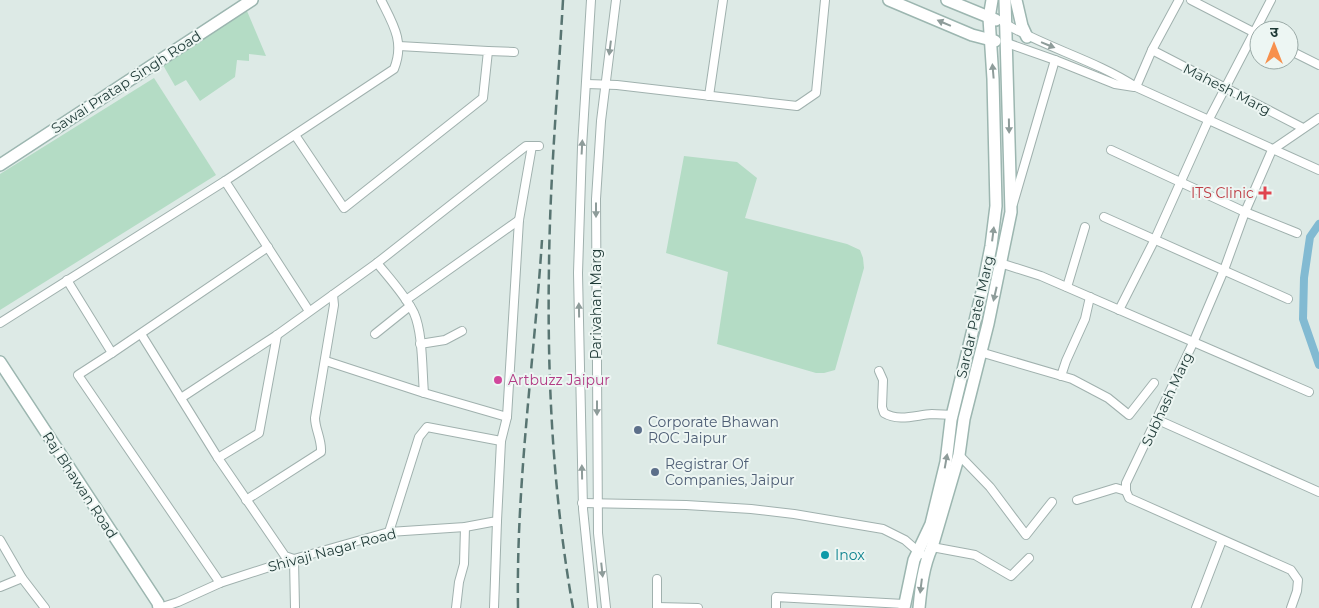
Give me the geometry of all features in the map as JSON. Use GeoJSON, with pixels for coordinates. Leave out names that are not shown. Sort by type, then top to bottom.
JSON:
{"type":"FeatureCollection","features":[{"type":"Feature","properties":{"kind":"street","name":"Sawai Pratap Singh Road"},"geometry":{"type":"LineString","coordinates":[[0,165],[252,0]]}},
{"type":"Feature","properties":{"kind":"street"},"geometry":{"type":"LineString","coordinates":[[0,322],[225,181],[394,69],[399,58],[397,31],[381,0]]}},
{"type":"Feature","properties":{"kind":"street","name":"Parivahan Marg"},"geometry":{"type":"LineString","coordinates":[[591,0],[582,147],[578,272],[582,503],[593,608]]}},
{"type":"Feature","properties":{"kind":"street","name":"Parivahan Marg"},"geometry":{"type":"LineString","coordinates":[[606,608],[598,533],[596,199],[605,86],[616,0]]}},
{"type":"Feature","properties":{"kind":"street"},"geometry":{"type":"LineString","coordinates":[[709,96],[723,0]]}},
{"type":"Feature","properties":{"kind":"street"},"geometry":{"type":"LineString","coordinates":[[587,84],[797,106],[816,93],[825,0]]}},
{"type":"Feature","properties":{"kind":"street"},"geometry":{"type":"LineString","coordinates":[[890,0],[972,35],[1007,43],[1115,84],[1136,87]]}},
{"type":"Feature","properties":{"kind":"street"},"geometry":{"type":"LineString","coordinates":[[947,0],[1121,77],[1136,87],[1208,121],[1319,170]]}},
{"type":"Feature","properties":{"kind":"street"},"geometry":{"type":"LineString","coordinates":[[955,0],[964,0]]}},
{"type":"Feature","properties":{"kind":"street","name":"Sardar Patel Marg"},"geometry":{"type":"LineString","coordinates":[[904,606],[909,578],[917,551],[931,524],[946,462],[952,415],[988,260],[996,206],[993,79],[989,18],[992,0]]}},
{"type":"Feature","properties":{"kind":"street"},"geometry":{"type":"LineString","coordinates":[[1004,0],[1004,24],[1007,43],[1011,212]]}},
{"type":"Feature","properties":{"kind":"street"},"geometry":{"type":"LineString","coordinates":[[1016,0],[1022,26],[1027,37]]}},
{"type":"Feature","properties":{"kind":"street"},"geometry":{"type":"LineString","coordinates":[[1136,87],[1152,50],[1179,0]]}},
{"type":"Feature","properties":{"kind":"street"},"geometry":{"type":"LineString","coordinates":[[1191,0],[1249,30]]}},
{"type":"Feature","properties":{"kind":"street"},"geometry":{"type":"LineString","coordinates":[[1263,20],[1271,0]]}},
{"type":"Feature","properties":{"kind":"street"},"geometry":{"type":"LineString","coordinates":[[399,46],[514,52]]}},
{"type":"Feature","properties":{"kind":"street"},"geometry":{"type":"LineString","coordinates":[[1119,310],[1155,239],[1208,121],[1249,48]]}},
{"type":"Feature","properties":{"kind":"street","name":"Mahesh Marg"},"geometry":{"type":"LineString","coordinates":[[1152,50],[1303,128]]}},
{"type":"Feature","properties":{"kind":"street"},"geometry":{"type":"LineString","coordinates":[[295,135],[344,208],[484,98],[488,51]]}},
{"type":"Feature","properties":{"kind":"street"},"geometry":{"type":"LineString","coordinates":[[1299,55],[1319,65]]}},
{"type":"Feature","properties":{"kind":"street"},"geometry":{"type":"LineString","coordinates":[[919,608],[922,577],[959,455],[964,419],[1001,264],[1011,212],[1055,60]]}},
{"type":"Feature","properties":{"kind":"street"},"geometry":{"type":"LineString","coordinates":[[1272,150],[1319,118]]}},
{"type":"Feature","properties":{"kind":"street"},"geometry":{"type":"LineString","coordinates":[[181,398],[377,264],[522,149],[535,146],[519,220],[507,417],[501,440],[494,608]]}},
{"type":"Feature","properties":{"kind":"street"},"geometry":{"type":"LineString","coordinates":[[1110,150],[1245,212],[1297,233]]}},
{"type":"Feature","properties":{"kind":"street","name":"Subhash Marg"},"geometry":{"type":"LineString","coordinates":[[1126,490],[1126,483],[1158,420],[1193,343],[1224,270],[1245,212],[1272,150]]}},
{"type":"Feature","properties":{"kind":"street"},"geometry":{"type":"LineString","coordinates":[[225,181],[309,311]]}},
{"type":"Feature","properties":{"kind":"street"},"geometry":{"type":"LineString","coordinates":[[1104,217],[1288,299]]}},
{"type":"Feature","properties":{"kind":"street"},"geometry":{"type":"LineString","coordinates":[[375,334],[408,303],[519,220]]}},
{"type":"Feature","properties":{"kind":"street"},"geometry":{"type":"LineString","coordinates":[[1066,287],[1086,227]]}},
{"type":"Feature","properties":{"kind":"street"},"geometry":{"type":"LineString","coordinates":[[220,583],[78,375],[268,248]]}},
{"type":"Feature","properties":{"kind":"street"},"geometry":{"type":"LineString","coordinates":[[988,260],[1041,276],[1309,392]]}},
{"type":"Feature","properties":{"kind":"street"},"geometry":{"type":"LineString","coordinates":[[377,264],[408,303],[419,327],[424,393]]}},
{"type":"Feature","properties":{"kind":"street"},"geometry":{"type":"LineString","coordinates":[[67,280],[112,353]]}},
{"type":"Feature","properties":{"kind":"street"},"geometry":{"type":"LineString","coordinates":[[246,500],[321,452],[322,446],[315,426],[315,418],[326,361],[334,305],[333,295]]}},
{"type":"Feature","properties":{"kind":"street"},"geometry":{"type":"LineString","coordinates":[[1061,376],[1066,360],[1085,319],[1090,298]]}},
{"type":"Feature","properties":{"kind":"street"},"geometry":{"type":"LineString","coordinates":[[420,344],[446,340],[462,331]]}},
{"type":"Feature","properties":{"kind":"street"},"geometry":{"type":"LineString","coordinates":[[140,334],[246,500],[285,556],[294,558],[296,608]]}},
{"type":"Feature","properties":{"kind":"street"},"geometry":{"type":"LineString","coordinates":[[218,458],[259,433],[277,334]]}},
{"type":"Feature","properties":{"kind":"street"},"geometry":{"type":"LineString","coordinates":[[980,352],[1072,379],[1108,398],[1129,415],[1154,383]]}},
{"type":"Feature","properties":{"kind":"street"},"geometry":{"type":"LineString","coordinates":[[326,361],[424,393],[507,417]]}},
{"type":"Feature","properties":{"kind":"street","name":"Raj Bhawan Road"},"geometry":{"type":"LineString","coordinates":[[0,362],[158,602],[159,608]]}},
{"type":"Feature","properties":{"kind":"street"},"geometry":{"type":"LineString","coordinates":[[879,371],[882,380],[882,407],[884,413],[889,416],[904,418],[931,414],[952,415]]}},
{"type":"Feature","properties":{"kind":"street"},"geometry":{"type":"LineString","coordinates":[[1158,420],[1319,492]]}},
{"type":"Feature","properties":{"kind":"street"},"geometry":{"type":"LineString","coordinates":[[389,532],[419,438],[427,427],[501,440]]}},
{"type":"Feature","properties":{"kind":"street"},"geometry":{"type":"LineString","coordinates":[[959,455],[990,487],[1026,535],[1052,502]]}},
{"type":"Feature","properties":{"kind":"street"},"geometry":{"type":"LineString","coordinates":[[1077,500],[1116,488],[1126,490],[1129,498],[1291,570],[1298,580],[1297,591],[1291,608]]}},
{"type":"Feature","properties":{"kind":"street"},"geometry":{"type":"LineString","coordinates":[[582,503],[598,505],[695,505],[751,509],[884,529],[905,540],[917,551],[975,555],[1011,576],[1029,558]]}},
{"type":"Feature","properties":{"kind":"street","name":"Shivaji Nagar Road"},"geometry":{"type":"LineString","coordinates":[[159,608],[178,602],[220,583],[294,558],[389,532],[465,527],[497,521]]}},
{"type":"Feature","properties":{"kind":"street"},"geometry":{"type":"LineString","coordinates":[[456,608],[458,582],[464,564],[465,527]]}},
{"type":"Feature","properties":{"kind":"street"},"geometry":{"type":"LineString","coordinates":[[0,540],[22,578],[45,608]]}},
{"type":"Feature","properties":{"kind":"street"},"geometry":{"type":"LineString","coordinates":[[1196,608],[1222,540]]}},
{"type":"Feature","properties":{"kind":"street"},"geometry":{"type":"LineString","coordinates":[[0,587],[22,578]]}},
{"type":"Feature","properties":{"kind":"street"},"geometry":{"type":"LineString","coordinates":[[657,579],[657,608],[698,608]]}},
{"type":"Feature","properties":{"kind":"street"},"geometry":{"type":"LineString","coordinates":[[776,608],[776,597],[904,606]]}},
{"type":"Feature","properties":{"kind":"green space"},"geometry":{"type":"Polygon","coordinates":[[[247,11],[266,56],[249,54],[249,61],[237,60],[235,77],[200,101],[186,80],[175,86],[163,65],[247,11]]]}},
{"type":"Feature","properties":{"kind":"green space"},"geometry":{"type":"Polygon","coordinates":[[[154,78],[216,175],[0,310],[0,174],[154,78]]]}},
{"type":"Feature","properties":{"kind":"green space"},"geometry":{"type":"Polygon","coordinates":[[[684,156],[737,162],[757,178],[745,218],[847,244],[860,250],[864,268],[835,370],[816,373],[717,344],[728,272],[666,253],[684,156]]]}},
{"type":"Feature","properties":{"kind":"waterway"},"geometry":{"type":"LineString","coordinates":[[1319,224],[1310,237],[1304,278],[1303,319],[1319,365]]}},
{"type":"Feature","properties":{"kind":"railway"},"geometry":{"type":"LineString","coordinates":[[563,0],[551,198],[549,351],[556,480],[573,608]]}},
{"type":"Feature","properties":{"kind":"railway"},"geometry":{"type":"LineString","coordinates":[[518,608],[520,516],[542,240]]}},
{"type":"Feature","properties":{"kind":"place","name":"ITS Clinic"},"geometry":{"type":"Point","coordinates":[1265,193]}},
{"type":"Feature","properties":{"kind":"place","name":"Artbuzz Jaipur"},"geometry":{"type":"Point","coordinates":[498,380]}},
{"type":"Feature","properties":{"kind":"place","name":"Corporate Bhawan ROC Jaipur"},"geometry":{"type":"Point","coordinates":[638,430]}},
{"type":"Feature","properties":{"kind":"place","name":"Registrar Of Companies, Jaipur"},"geometry":{"type":"Point","coordinates":[655,472]}},
{"type":"Feature","properties":{"kind":"place","name":"Inox"},"geometry":{"type":"Point","coordinates":[825,555]}}]}
